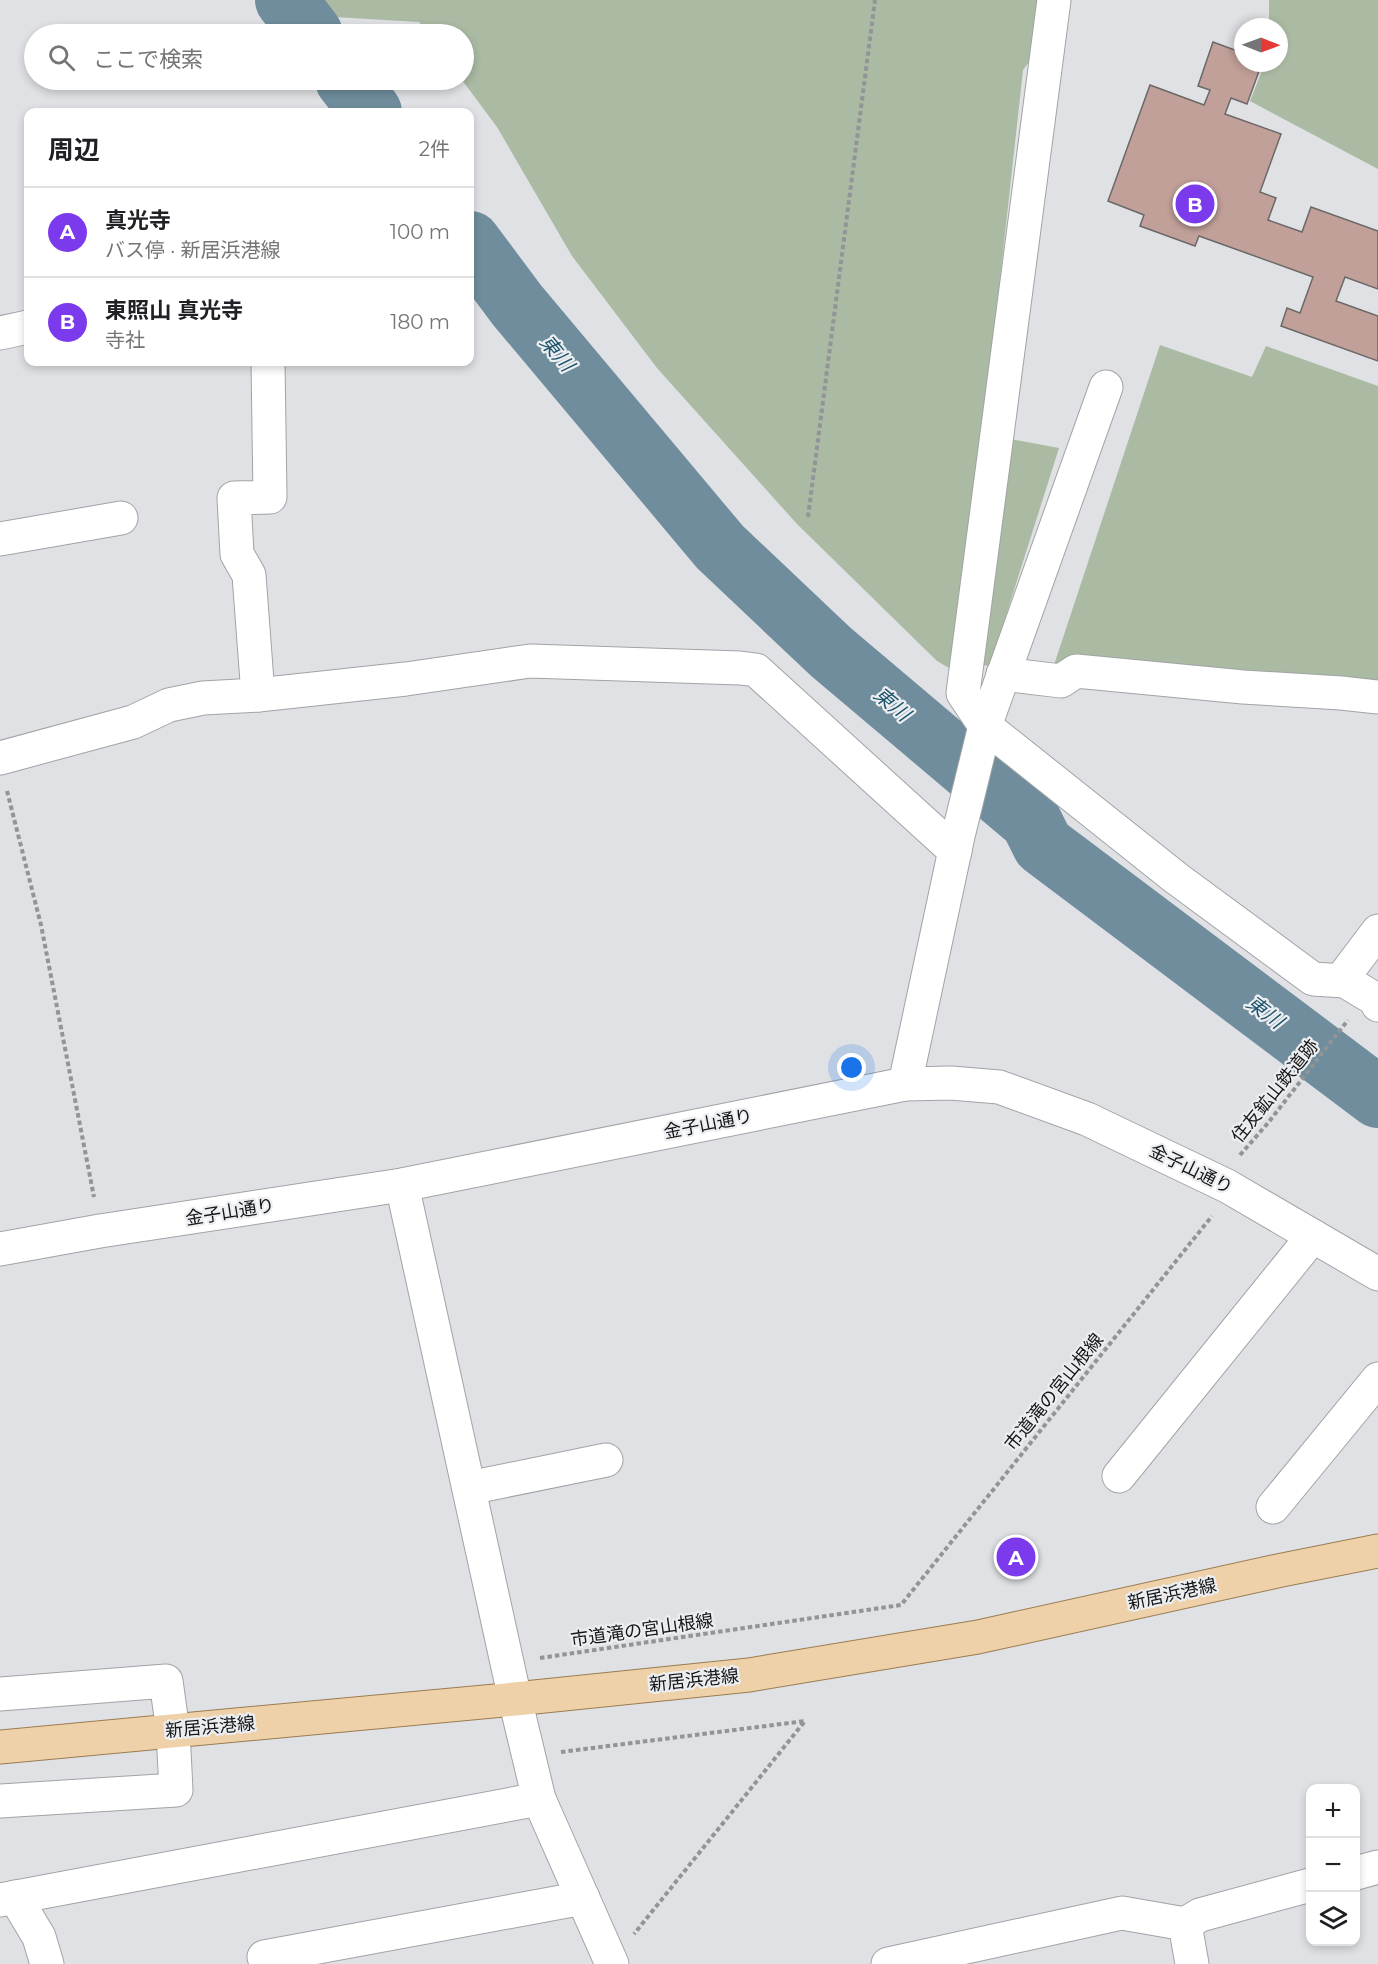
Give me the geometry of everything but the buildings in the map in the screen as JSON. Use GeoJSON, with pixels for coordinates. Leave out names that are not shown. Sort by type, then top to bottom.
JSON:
{"type":"FeatureCollection","features":[{"type":"Feature","properties":{"kind":"main road","name":"新居浜港線"},"geometry":{"type":"LineString","coordinates":[[0,1747],[749,1675],[978,1637],[1378,1551]]}},
{"type":"Feature","properties":{"kind":"street"},"geometry":{"type":"LineString","coordinates":[[1054,0],[963,693],[984,730],[1313,980],[1345,981],[1375,999],[1364,1011]]}},
{"type":"Feature","properties":{"kind":"street"},"geometry":{"type":"LineString","coordinates":[[0,333],[24,328]]}},
{"type":"Feature","properties":{"kind":"street"},"geometry":{"type":"LineString","coordinates":[[258,695],[249,575],[237,554],[234,498],[270,497],[268,366]]}},
{"type":"Feature","properties":{"kind":"street"},"geometry":{"type":"LineString","coordinates":[[905,1084],[984,730],[1106,387]]}},
{"type":"Feature","properties":{"kind":"street"},"geometry":{"type":"LineString","coordinates":[[0,539],[121,518]]}},
{"type":"Feature","properties":{"kind":"street"},"geometry":{"type":"LineString","coordinates":[[3,772],[133,722],[169,705],[203,698],[258,695],[405,680],[530,661],[756,670],[957,843]]}},
{"type":"Feature","properties":{"kind":"street"},"geometry":{"type":"LineString","coordinates":[[1003,674],[1062,681],[1076,671],[1378,697]]}},
{"type":"Feature","properties":{"kind":"street"},"geometry":{"type":"LineString","coordinates":[[1341,980],[1378,931]]}},
{"type":"Feature","properties":{"kind":"street","name":"金子山通り"},"geometry":{"type":"LineString","coordinates":[[0,1249],[402,1185],[905,1084],[951,1083],[999,1087],[1087,1119],[1227,1186],[1378,1274]]}},
{"type":"Feature","properties":{"kind":"street"},"geometry":{"type":"LineString","coordinates":[[402,1185],[469,1488],[521,1698],[539,1799],[611,1963]]}},
{"type":"Feature","properties":{"kind":"street"},"geometry":{"type":"LineString","coordinates":[[1119,1476],[1313,1236]]}},
{"type":"Feature","properties":{"kind":"street"},"geometry":{"type":"LineString","coordinates":[[1273,1507],[1378,1379]]}},
{"type":"Feature","properties":{"kind":"street"},"geometry":{"type":"LineString","coordinates":[[469,1488],[606,1460]]}},
{"type":"Feature","properties":{"kind":"street"},"geometry":{"type":"LineString","coordinates":[[0,1694],[166,1681],[173,1731],[176,1790],[0,1801]]}},
{"type":"Feature","properties":{"kind":"street"},"geometry":{"type":"LineString","coordinates":[[46,1964],[39,1937],[8,1899],[539,1799]]}},
{"type":"Feature","properties":{"kind":"street"},"geometry":{"type":"LineString","coordinates":[[1360,1872],[1378,1867]]}},
{"type":"Feature","properties":{"kind":"street"},"geometry":{"type":"LineString","coordinates":[[888,1964],[1122,1913],[1185,1924],[1200,1915],[1306,1886]]}},
{"type":"Feature","properties":{"kind":"street"},"geometry":{"type":"LineString","coordinates":[[264,1957],[583,1898]]}},
{"type":"Feature","properties":{"kind":"street"},"geometry":{"type":"LineString","coordinates":[[1185,1924],[1192,1964]]}},
{"type":"Feature","properties":{"kind":"path"},"geometry":{"type":"LineString","coordinates":[[808,517],[875,0]]}},
{"type":"Feature","properties":{"kind":"path"},"geometry":{"type":"LineString","coordinates":[[3,772],[41,925],[100,1232]]}},
{"type":"Feature","properties":{"kind":"path","name":"住友鉱山鉄道跡"},"geometry":{"type":"LineString","coordinates":[[1227,1186],[1242,1153],[1364,1011]]}},
{"type":"Feature","properties":{"kind":"path","name":"市道滝の宮山根線"},"geometry":{"type":"LineString","coordinates":[[521,1698],[522,1661],[901,1605],[1215,1212],[1227,1186]]}},
{"type":"Feature","properties":{"kind":"path"},"geometry":{"type":"LineString","coordinates":[[557,1752],[805,1721],[611,1963]]}},
{"type":"Feature","properties":{"kind":"green space"},"geometry":{"type":"Polygon","coordinates":[[[304,0],[1040,0],[1034,55],[1023,70],[983,434],[1059,448],[990,666],[956,662],[949,668],[937,661],[797,524],[657,368],[572,256],[497,127],[469,90],[474,90],[474,24],[421,24],[419,22],[316,16],[304,0]]]}},
{"type":"Feature","properties":{"kind":"green space"},"geometry":{"type":"Polygon","coordinates":[[[1269,0],[1378,0],[1378,169],[1250,101],[1261,72],[1288,72],[1288,18],[1269,18],[1269,0]]]}},
{"type":"Feature","properties":{"kind":"green space"},"geometry":{"type":"Polygon","coordinates":[[[1160,345],[1252,377],[1266,346],[1378,386],[1378,686],[1051,674],[1160,345]]]}},
{"type":"Feature","properties":{"kind":"waterway","name":"東川"},"geometry":{"type":"LineString","coordinates":[[286,0],[304,24]]}},
{"type":"Feature","properties":{"kind":"waterway","name":"東川"},"geometry":{"type":"LineString","coordinates":[[354,90],[368,108]]}},
{"type":"Feature","properties":{"kind":"waterway","name":"東川"},"geometry":{"type":"LineString","coordinates":[[474,247],[517,305],[720,547],[831,652],[1031,821],[1043,845],[1378,1097]]}},
{"type":"Feature","properties":{"kind":"place","name":"東照山 真光寺"},"geometry":{"type":"Point","coordinates":[1195,204]}},
{"type":"Feature","properties":{"kind":"place","name":"真光寺"},"geometry":{"type":"Point","coordinates":[1016,1557]}}]}
